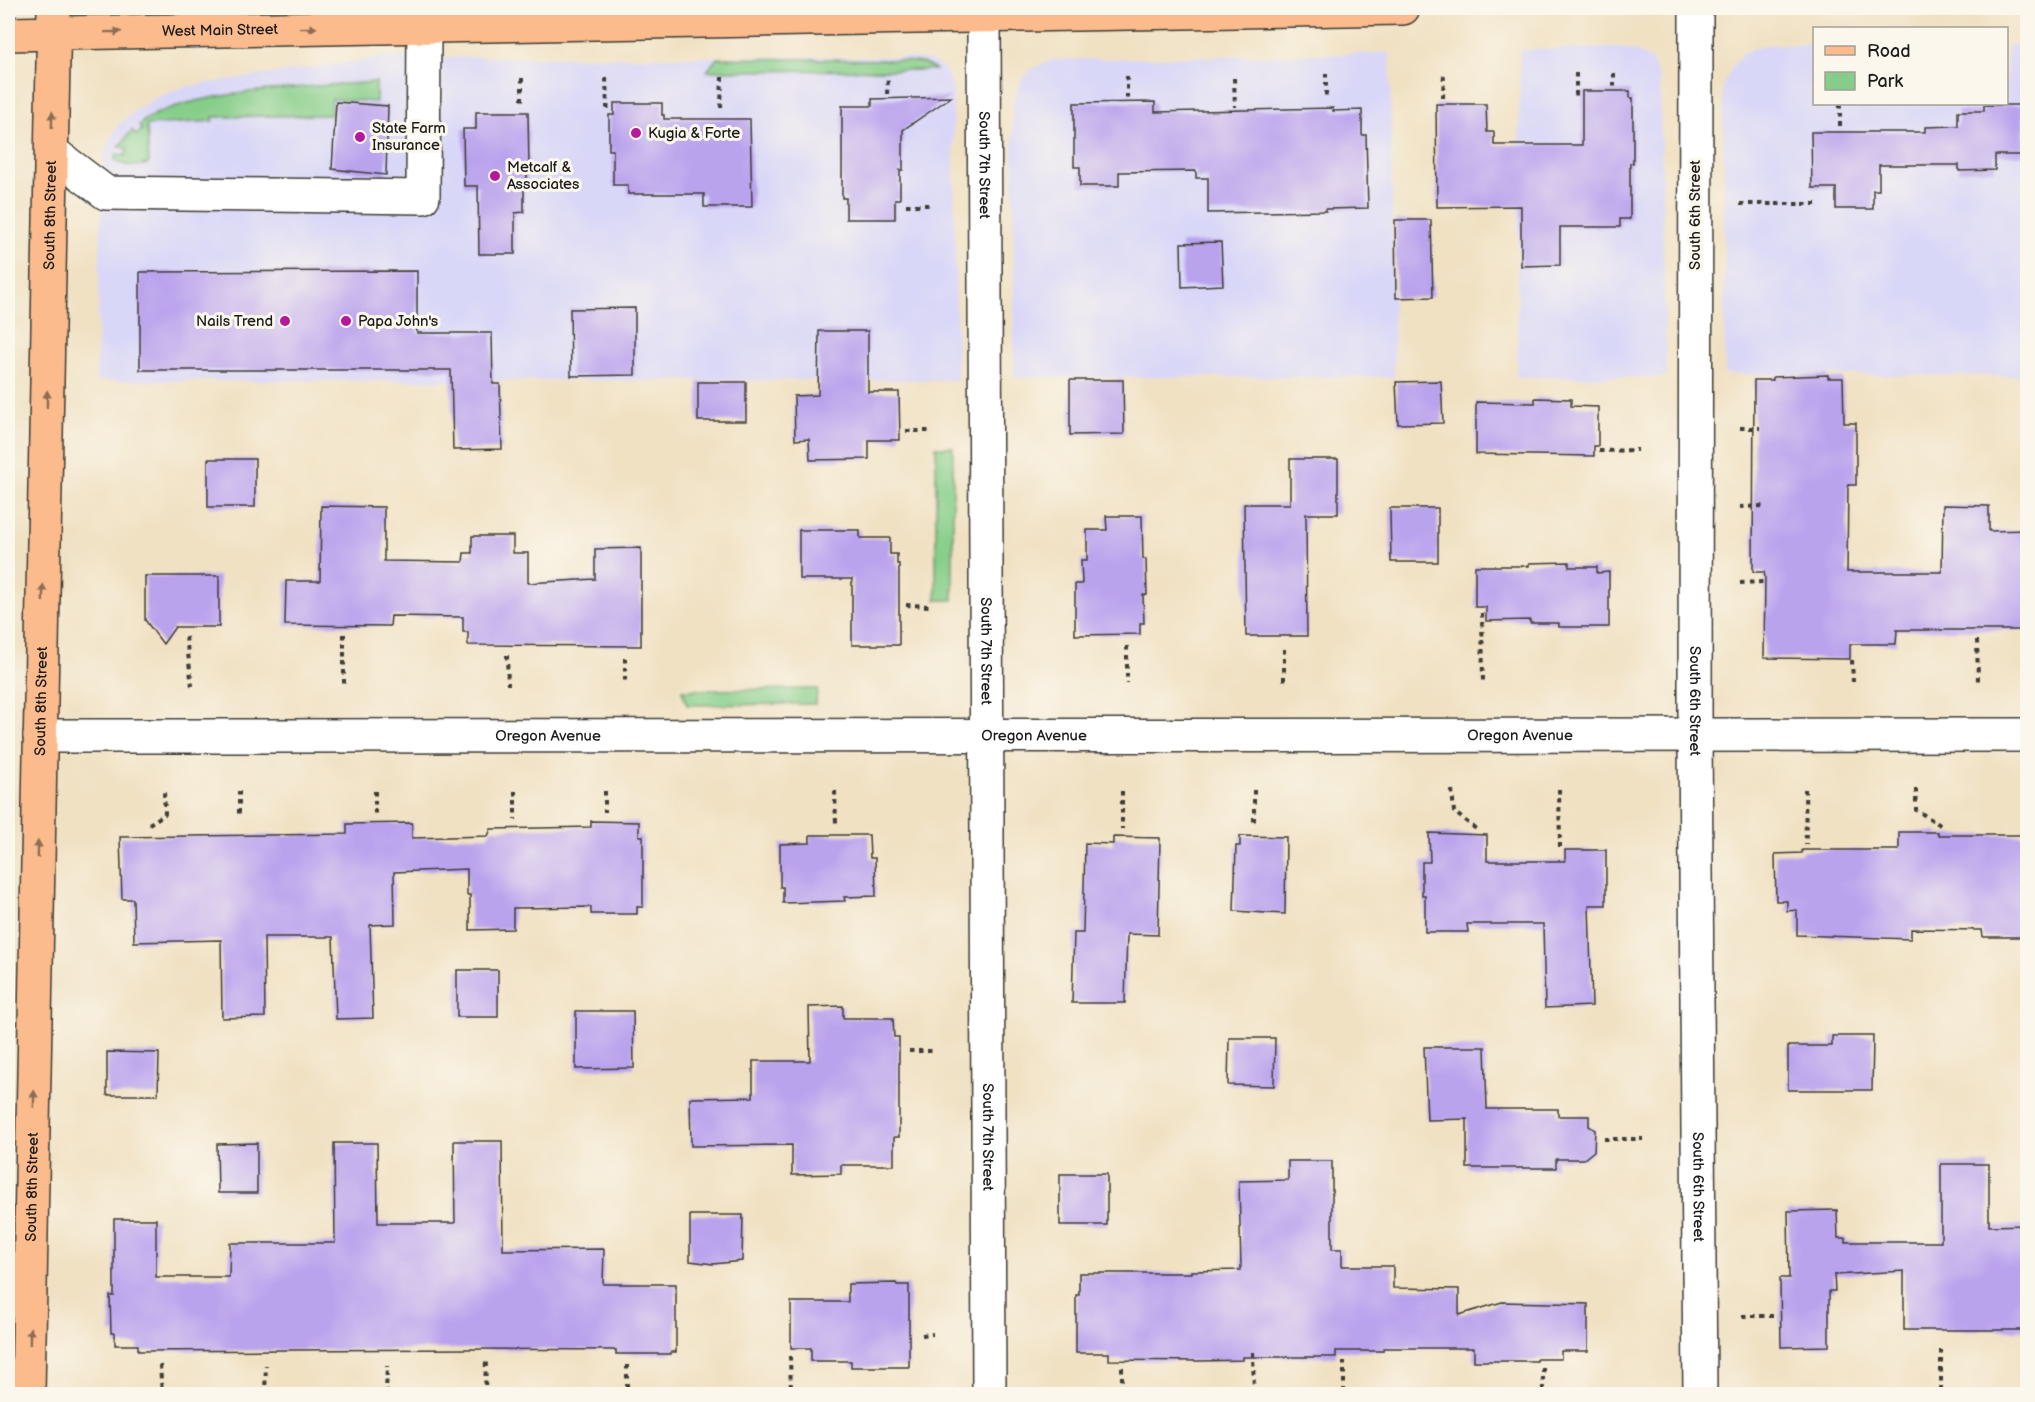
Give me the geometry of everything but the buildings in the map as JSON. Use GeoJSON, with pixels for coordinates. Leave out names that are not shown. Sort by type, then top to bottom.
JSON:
{"type":"FeatureCollection","features":[{"type":"Feature","properties":{"kind":"main road","name":"West Main Street"},"geometry":{"type":"LineString","coordinates":[[8,34],[54,20],[424,26],[1403,8]]}},
{"type":"Feature","properties":{"kind":"main road","name":"South 8th Street"},"geometry":{"type":"LineString","coordinates":[[28,1395],[54,20]]}},
{"type":"Feature","properties":{"kind":"street","name":"South 6th Street"},"geometry":{"type":"LineString","coordinates":[[1696,8],[1695,736],[1700,1395]]}},
{"type":"Feature","properties":{"kind":"street","name":"South 7th Street"},"geometry":{"type":"LineString","coordinates":[[984,15],[989,1395]]}},
{"type":"Feature","properties":{"kind":"street"},"geometry":{"type":"LineString","coordinates":[[52,153],[106,194],[423,197],[424,26]]}},
{"type":"Feature","properties":{"kind":"street","name":"Oregon Avenue"},"geometry":{"type":"LineString","coordinates":[[40,736],[2028,735]]}},
{"type":"Feature","properties":{"kind":"path"},"geometry":{"type":"LineString","coordinates":[[1326,74],[1326,99]]}},
{"type":"Feature","properties":{"kind":"path"},"geometry":{"type":"LineString","coordinates":[[1443,98],[1444,74]]}},
{"type":"Feature","properties":{"kind":"path"},"geometry":{"type":"LineString","coordinates":[[1576,74],[1576,98]]}},
{"type":"Feature","properties":{"kind":"path"},"geometry":{"type":"LineString","coordinates":[[1614,74],[1614,88]]}},
{"type":"Feature","properties":{"kind":"path"},"geometry":{"type":"LineString","coordinates":[[1127,76],[1127,99]]}},
{"type":"Feature","properties":{"kind":"path"},"geometry":{"type":"LineString","coordinates":[[721,108],[722,77]]}},
{"type":"Feature","properties":{"kind":"path"},"geometry":{"type":"LineString","coordinates":[[887,94],[888,77]]}},
{"type":"Feature","properties":{"kind":"path"},"geometry":{"type":"LineString","coordinates":[[522,78],[522,102]]}},
{"type":"Feature","properties":{"kind":"path"},"geometry":{"type":"LineString","coordinates":[[606,78],[607,107],[614,107]]}},
{"type":"Feature","properties":{"kind":"path"},"geometry":{"type":"LineString","coordinates":[[1234,78],[1235,106]]}},
{"type":"Feature","properties":{"kind":"path"},"geometry":{"type":"LineString","coordinates":[[1840,105],[1840,126]]}},
{"type":"Feature","properties":{"kind":"path"},"geometry":{"type":"LineString","coordinates":[[1740,204],[1816,204]]}},
{"type":"Feature","properties":{"kind":"path"},"geometry":{"type":"LineString","coordinates":[[906,205],[929,205]]}},
{"type":"Feature","properties":{"kind":"path"},"geometry":{"type":"LineString","coordinates":[[1740,428],[1760,428]]}},
{"type":"Feature","properties":{"kind":"path"},"geometry":{"type":"LineString","coordinates":[[906,431],[931,431]]}},
{"type":"Feature","properties":{"kind":"path"},"geometry":{"type":"LineString","coordinates":[[1599,452],[1638,450]]}},
{"type":"Feature","properties":{"kind":"path"},"geometry":{"type":"LineString","coordinates":[[1740,507],[1765,506]]}},
{"type":"Feature","properties":{"kind":"path"},"geometry":{"type":"LineString","coordinates":[[1740,583],[1762,582]]}},
{"type":"Feature","properties":{"kind":"path"},"geometry":{"type":"LineString","coordinates":[[906,605],[931,606]]}},
{"type":"Feature","properties":{"kind":"path"},"geometry":{"type":"LineString","coordinates":[[1482,613],[1483,683]]}},
{"type":"Feature","properties":{"kind":"path"},"geometry":{"type":"LineString","coordinates":[[344,634],[344,686]]}},
{"type":"Feature","properties":{"kind":"path"},"geometry":{"type":"LineString","coordinates":[[186,637],[192,686]]}},
{"type":"Feature","properties":{"kind":"path"},"geometry":{"type":"LineString","coordinates":[[1977,640],[1978,681]]}},
{"type":"Feature","properties":{"kind":"path"},"geometry":{"type":"LineString","coordinates":[[1127,645],[1127,683]]}},
{"type":"Feature","properties":{"kind":"path"},"geometry":{"type":"LineString","coordinates":[[1284,649],[1284,683]]}},
{"type":"Feature","properties":{"kind":"path"},"geometry":{"type":"LineString","coordinates":[[507,655],[508,685]]}},
{"type":"Feature","properties":{"kind":"path"},"geometry":{"type":"LineString","coordinates":[[625,658],[625,684]]}},
{"type":"Feature","properties":{"kind":"path"},"geometry":{"type":"LineString","coordinates":[[1852,660],[1853,682]]}},
{"type":"Feature","properties":{"kind":"path"},"geometry":{"type":"LineString","coordinates":[[1559,789],[1560,847]]}},
{"type":"Feature","properties":{"kind":"path"},"geometry":{"type":"LineString","coordinates":[[1805,789],[1806,844]]}},
{"type":"Feature","properties":{"kind":"path"},"geometry":{"type":"LineString","coordinates":[[1916,789],[1916,810],[1942,826]]}},
{"type":"Feature","properties":{"kind":"path"},"geometry":{"type":"LineString","coordinates":[[1254,790],[1254,825]]}},
{"type":"Feature","properties":{"kind":"path"},"geometry":{"type":"LineString","coordinates":[[1452,790],[1454,812],[1476,830]]}},
{"type":"Feature","properties":{"kind":"path"},"geometry":{"type":"LineString","coordinates":[[149,824],[165,814],[164,791]]}},
{"type":"Feature","properties":{"kind":"path"},"geometry":{"type":"LineString","coordinates":[[239,791],[239,814]]}},
{"type":"Feature","properties":{"kind":"path"},"geometry":{"type":"LineString","coordinates":[[375,791],[375,815]]}},
{"type":"Feature","properties":{"kind":"path"},"geometry":{"type":"LineString","coordinates":[[515,791],[515,820]]}},
{"type":"Feature","properties":{"kind":"path"},"geometry":{"type":"LineString","coordinates":[[605,791],[605,812]]}},
{"type":"Feature","properties":{"kind":"path"},"geometry":{"type":"LineString","coordinates":[[835,791],[836,824]]}},
{"type":"Feature","properties":{"kind":"path"},"geometry":{"type":"LineString","coordinates":[[1122,791],[1122,829]]}},
{"type":"Feature","properties":{"kind":"path"},"geometry":{"type":"LineString","coordinates":[[909,1051],[932,1051]]}},
{"type":"Feature","properties":{"kind":"path"},"geometry":{"type":"LineString","coordinates":[[1604,1138],[1643,1139]]}},
{"type":"Feature","properties":{"kind":"path"},"geometry":{"type":"LineString","coordinates":[[1742,1316],[1773,1316]]}},
{"type":"Feature","properties":{"kind":"path"},"geometry":{"type":"LineString","coordinates":[[922,1335],[933,1334]]}},
{"type":"Feature","properties":{"kind":"path"},"geometry":{"type":"LineString","coordinates":[[1941,1350],[1941,1395]]}},
{"type":"Feature","properties":{"kind":"path"},"geometry":{"type":"LineString","coordinates":[[1253,1352],[1254,1395]]}},
{"type":"Feature","properties":{"kind":"path"},"geometry":{"type":"LineString","coordinates":[[790,1356],[791,1395]]}},
{"type":"Feature","properties":{"kind":"path"},"geometry":{"type":"LineString","coordinates":[[485,1395],[486,1359]]}},
{"type":"Feature","properties":{"kind":"path"},"geometry":{"type":"LineString","coordinates":[[1344,1361],[1344,1395]]}},
{"type":"Feature","properties":{"kind":"path"},"geometry":{"type":"LineString","coordinates":[[160,1365],[162,1395]]}},
{"type":"Feature","properties":{"kind":"path"},"geometry":{"type":"LineString","coordinates":[[265,1395],[266,1365]]}},
{"type":"Feature","properties":{"kind":"path"},"geometry":{"type":"LineString","coordinates":[[627,1365],[627,1395]]}},
{"type":"Feature","properties":{"kind":"path"},"geometry":{"type":"LineString","coordinates":[[386,1395],[387,1366]]}},
{"type":"Feature","properties":{"kind":"path"},"geometry":{"type":"LineString","coordinates":[[1122,1367],[1122,1395]]}},
{"type":"Feature","properties":{"kind":"path"},"geometry":{"type":"LineString","coordinates":[[1543,1368],[1543,1395]]}},
{"type":"Feature","properties":{"kind":"shaded area"},"geometry":{"type":"Polygon","coordinates":[[[1763,45],[1813,45],[1813,105],[2008,105],[2008,45],[2027,45],[2027,376],[1725,374],[1723,86],[1732,66],[1743,53],[1763,45]]]}},
{"type":"Feature","properties":{"kind":"shaded area"},"geometry":{"type":"Polygon","coordinates":[[[1618,48],[1638,52],[1652,61],[1660,81],[1666,377],[1517,377],[1520,50],[1618,48]]]}},
{"type":"Feature","properties":{"kind":"shaded area"},"geometry":{"type":"Polygon","coordinates":[[[1390,53],[1394,377],[1014,377],[1013,102],[1021,81],[1033,68],[1052,60],[1390,53]]]}},
{"type":"Feature","properties":{"kind":"shaded area"},"geometry":{"type":"Polygon","coordinates":[[[387,57],[910,57],[931,61],[945,69],[953,89],[957,380],[96,381],[103,158],[109,140],[120,123],[159,96],[187,86],[387,57]]]}},
{"type":"Feature","properties":{"kind":"green space"},"geometry":{"type":"Polygon","coordinates":[[[717,58],[897,60],[923,63],[936,70],[707,71],[717,58]]]}},
{"type":"Feature","properties":{"kind":"green space"},"geometry":{"type":"Polygon","coordinates":[[[376,82],[376,102],[332,99],[331,115],[213,117],[213,121],[147,125],[149,163],[132,166],[115,161],[116,154],[125,156],[127,148],[119,147],[132,130],[136,135],[142,130],[139,125],[157,113],[183,104],[251,92],[376,82]]]}},
{"type":"Feature","properties":{"kind":"green space"},"geometry":{"type":"Polygon","coordinates":[[[936,447],[953,447],[953,600],[936,600],[936,447]]]}},
{"type":"Feature","properties":{"kind":"green space"},"geometry":{"type":"Polygon","coordinates":[[[818,689],[815,704],[687,705],[682,690],[818,689]]]}},
{"type":"Feature","properties":{"kind":"place","name":"Kugia & Forte"},"geometry":{"type":"Point","coordinates":[636,133]}},
{"type":"Feature","properties":{"kind":"place","name":"State Farm Insurance"},"geometry":{"type":"Point","coordinates":[360,137]}},
{"type":"Feature","properties":{"kind":"place","name":"Metcalf & Associates"},"geometry":{"type":"Point","coordinates":[495,176]}},
{"type":"Feature","properties":{"kind":"place","name":"Nails Trend"},"geometry":{"type":"Point","coordinates":[285,321]}},
{"type":"Feature","properties":{"kind":"place","name":"Papa John's"},"geometry":{"type":"Point","coordinates":[346,321]}}]}
